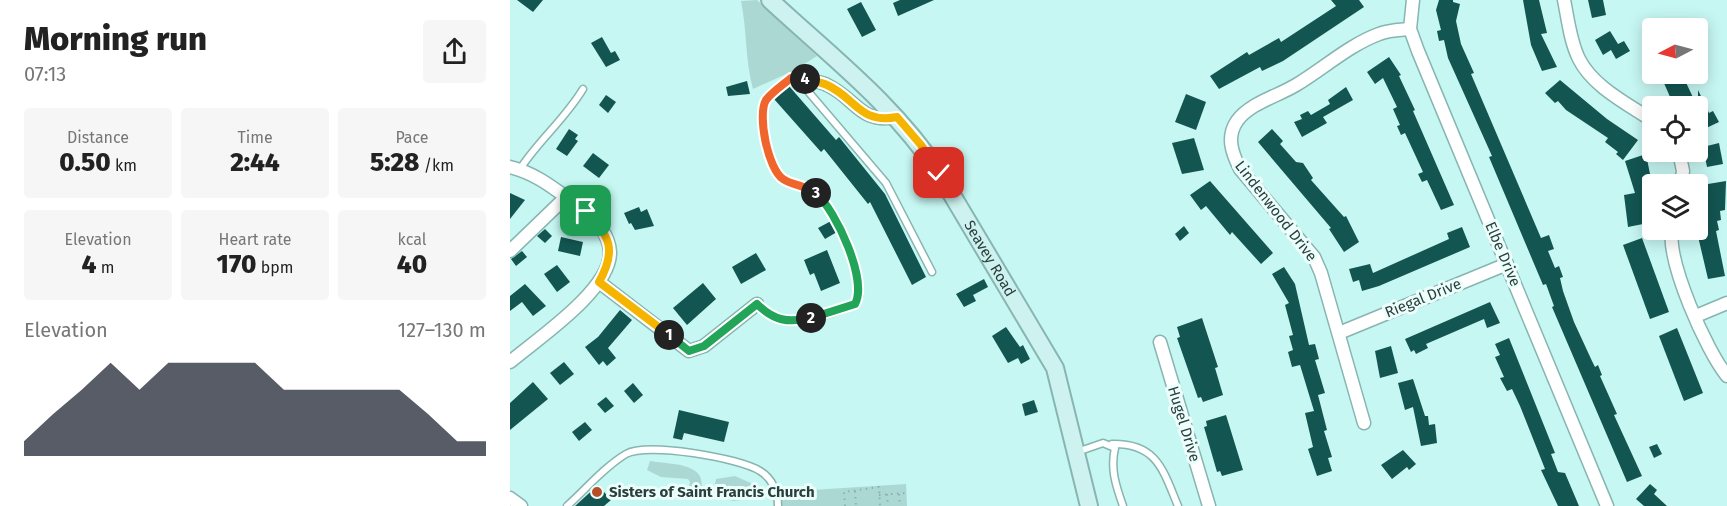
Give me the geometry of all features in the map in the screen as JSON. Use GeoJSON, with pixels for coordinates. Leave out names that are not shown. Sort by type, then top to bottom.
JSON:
{"type":"FeatureCollection","features":[{"type":"Feature","properties":{"kind":"street","name":"Seavey Road"},"geometry":{"type":"LineString","coordinates":[[770,0],[897,117],[921,145],[1055,368],[1089,506]]}},
{"type":"Feature","properties":{"kind":"street","name":"Elbe Drive"},"geometry":{"type":"LineString","coordinates":[[1413,0],[1410,29],[1607,506]]}},
{"type":"Feature","properties":{"kind":"street"},"geometry":{"type":"LineString","coordinates":[[1564,0],[1575,47],[1585,69],[1605,88],[1642,113]]}},
{"type":"Feature","properties":{"kind":"street","name":"Lindenwood Drive"},"geometry":{"type":"LineString","coordinates":[[1364,423],[1339,333],[1314,257],[1240,169],[1230,142],[1237,121],[1253,107],[1295,86],[1364,41],[1380,34],[1410,29]]}},
{"type":"Feature","properties":{"kind":"street"},"geometry":{"type":"LineString","coordinates":[[809,80],[828,85],[868,117],[882,120],[897,117]]}},
{"type":"Feature","properties":{"kind":"street"},"geometry":{"type":"LineString","coordinates":[[510,362],[570,312],[599,282],[609,260],[608,240],[600,226],[566,197],[515,168]]}},
{"type":"Feature","properties":{"kind":"street"},"geometry":{"type":"LineString","coordinates":[[510,251],[566,197]]}},
{"type":"Feature","properties":{"kind":"street"},"geometry":{"type":"LineString","coordinates":[[1672,240],[1672,252],[1676,266],[1719,366],[1727,376]]}},
{"type":"Feature","properties":{"kind":"street","name":"Riegal Drive"},"geometry":{"type":"LineString","coordinates":[[1339,333],[1507,264]]}},
{"type":"Feature","properties":{"kind":"street"},"geometry":{"type":"LineString","coordinates":[[599,282],[689,351],[704,346],[757,304]]}},
{"type":"Feature","properties":{"kind":"street"},"geometry":{"type":"LineString","coordinates":[[1696,315],[1727,303]]}},
{"type":"Feature","properties":{"kind":"street","name":"Hugel Drive"},"geometry":{"type":"LineString","coordinates":[[1160,342],[1209,506]]}},
{"type":"Feature","properties":{"kind":"street"},"geometry":{"type":"LineString","coordinates":[[510,498],[521,506]]}},
{"type":"Feature","properties":{"kind":"lane"},"geometry":{"type":"LineString","coordinates":[[757,304],[769,316],[793,322],[855,304],[859,296],[848,246],[840,226],[824,200],[806,186],[784,180],[769,162],[764,112],[766,100],[791,78],[809,80]]}},
{"type":"Feature","properties":{"kind":"lane"},"geometry":{"type":"LineString","coordinates":[[809,80],[805,84],[806,89],[886,183],[932,272]]}},
{"type":"Feature","properties":{"kind":"lane"},"geometry":{"type":"LineString","coordinates":[[515,168],[572,107],[582,89]]}},
{"type":"Feature","properties":{"kind":"lane"},"geometry":{"type":"LineString","coordinates":[[1075,452],[1104,443],[1129,444],[1148,451],[1160,465],[1178,506]]}},
{"type":"Feature","properties":{"kind":"lane"},"geometry":{"type":"LineString","coordinates":[[1112,444],[1115,448],[1112,460],[1114,477],[1122,506]]}},
{"type":"Feature","properties":{"kind":"lane"},"geometry":{"type":"LineString","coordinates":[[567,506],[626,454],[639,450],[677,450],[758,470],[770,479],[778,497],[778,506]]}},
{"type":"Feature","properties":{"kind":"path"},"geometry":{"type":"LineString","coordinates":[[845,506],[844,492],[879,487],[880,506]]}},
{"type":"Feature","properties":{"kind":"path"},"geometry":{"type":"LineString","coordinates":[[855,490],[856,506]]}},
{"type":"Feature","properties":{"kind":"path"},"geometry":{"type":"LineString","coordinates":[[899,493],[900,506]]}},
{"type":"Feature","properties":{"kind":"path"},"geometry":{"type":"LineString","coordinates":[[879,495],[905,493]]}},
{"type":"Feature","properties":{"kind":"path"},"geometry":{"type":"LineString","coordinates":[[887,494],[888,506]]}},
{"type":"Feature","properties":{"kind":"shaded area"},"geometry":{"type":"Polygon","coordinates":[[[757,0],[817,56],[795,70],[753,89],[741,1],[757,0]]]}},
{"type":"Feature","properties":{"kind":"shaded area"},"geometry":{"type":"Polygon","coordinates":[[[650,461],[688,467],[695,471],[702,485],[700,496],[688,493],[690,482],[688,479],[661,477],[647,470],[650,461]]]}},
{"type":"Feature","properties":{"kind":"shaded area"},"geometry":{"type":"Polygon","coordinates":[[[735,476],[753,484],[751,499],[733,501],[713,495],[716,479],[735,476]]]}},
{"type":"Feature","properties":{"kind":"shaded area"},"geometry":{"type":"Polygon","coordinates":[[[906,484],[907,506],[782,506],[781,492],[906,484]]]}},
{"type":"Feature","properties":{"kind":"building"},"geometry":{"type":"Polygon","coordinates":[[[517,0],[543,0],[533,12],[517,0]]]}},
{"type":"Feature","properties":{"kind":"building"},"geometry":{"type":"Polygon","coordinates":[[[900,0],[934,0],[898,16],[893,3],[900,0]]]}},
{"type":"Feature","properties":{"kind":"building"},"geometry":{"type":"Polygon","coordinates":[[[1331,0],[1359,0],[1364,7],[1283,61],[1262,71],[1260,67],[1219,89],[1210,76],[1247,52],[1249,55],[1279,38],[1281,42],[1336,6],[1331,0]]]}},
{"type":"Feature","properties":{"kind":"building"},"geometry":{"type":"Polygon","coordinates":[[[1439,0],[1453,0],[1460,4],[1456,21],[1461,44],[1474,73],[1471,74],[1541,238],[1549,235],[1554,249],[1548,251],[1555,268],[1559,266],[1563,277],[1560,278],[1563,291],[1574,322],[1595,367],[1598,365],[1602,375],[1600,376],[1617,414],[1614,415],[1642,476],[1627,482],[1552,307],[1554,306],[1546,284],[1543,285],[1489,157],[1492,156],[1448,58],[1444,40],[1439,41],[1437,31],[1441,30],[1436,10],[1439,0]]]}},
{"type":"Feature","properties":{"kind":"building"},"geometry":{"type":"Polygon","coordinates":[[[1523,0],[1539,0],[1547,33],[1541,34],[1557,67],[1542,71],[1531,45],[1523,0]]]}},
{"type":"Feature","properties":{"kind":"building"},"geometry":{"type":"Polygon","coordinates":[[[1588,0],[1603,0],[1606,15],[1592,18],[1588,0]]]}},
{"type":"Feature","properties":{"kind":"building"},"geometry":{"type":"Polygon","coordinates":[[[861,2],[876,30],[862,37],[847,9],[861,2]]]}},
{"type":"Feature","properties":{"kind":"building"},"geometry":{"type":"Polygon","coordinates":[[[1610,31],[1618,44],[1624,41],[1630,51],[1616,59],[1611,50],[1603,55],[1595,40],[1610,31]]]}},
{"type":"Feature","properties":{"kind":"building"},"geometry":{"type":"Polygon","coordinates":[[[602,37],[611,53],[615,51],[620,60],[606,67],[591,43],[602,37]]]}},
{"type":"Feature","properties":{"kind":"building"},"geometry":{"type":"Polygon","coordinates":[[[1389,57],[1401,75],[1399,76],[1415,110],[1413,111],[1454,205],[1441,210],[1427,180],[1422,182],[1418,174],[1423,172],[1405,133],[1401,135],[1397,126],[1400,125],[1393,109],[1397,107],[1383,78],[1375,84],[1367,72],[1389,57]]]}},
{"type":"Feature","properties":{"kind":"building"},"geometry":{"type":"Polygon","coordinates":[[[1560,80],[1607,119],[1638,140],[1623,160],[1616,154],[1618,152],[1605,142],[1608,138],[1566,110],[1558,101],[1555,103],[1545,93],[1560,80]]]}},
{"type":"Feature","properties":{"kind":"building"},"geometry":{"type":"Polygon","coordinates":[[[747,81],[750,94],[728,96],[726,87],[747,81]]]}},
{"type":"Feature","properties":{"kind":"building"},"geometry":{"type":"Polygon","coordinates":[[[1664,84],[1687,84],[1692,96],[1670,96],[1664,84]]]}},
{"type":"Feature","properties":{"kind":"building"},"geometry":{"type":"Polygon","coordinates":[[[789,86],[836,140],[839,137],[885,194],[926,277],[912,285],[870,202],[868,204],[824,149],[821,152],[774,99],[789,86]]]}},
{"type":"Feature","properties":{"kind":"building"},"geometry":{"type":"Polygon","coordinates":[[[1346,87],[1353,100],[1323,117],[1327,123],[1302,137],[1294,122],[1302,119],[1300,115],[1308,111],[1311,115],[1330,104],[1328,100],[1346,87]]]}},
{"type":"Feature","properties":{"kind":"building"},"geometry":{"type":"Polygon","coordinates":[[[1186,94],[1206,102],[1196,130],[1175,122],[1186,94]]]}},
{"type":"Feature","properties":{"kind":"building"},"geometry":{"type":"Polygon","coordinates":[[[606,95],[616,102],[608,113],[599,105],[606,95]]]}},
{"type":"Feature","properties":{"kind":"building"},"geometry":{"type":"Polygon","coordinates":[[[1708,111],[1709,113],[1713,111],[1719,122],[1708,127],[1708,111]]]}},
{"type":"Feature","properties":{"kind":"building"},"geometry":{"type":"Polygon","coordinates":[[[569,129],[578,135],[575,139],[578,141],[567,156],[556,149],[569,129]]]}},
{"type":"Feature","properties":{"kind":"building"},"geometry":{"type":"Polygon","coordinates":[[[1272,129],[1283,141],[1280,144],[1296,162],[1303,163],[1313,178],[1311,180],[1344,217],[1346,216],[1359,242],[1344,252],[1329,229],[1331,228],[1258,142],[1272,129]]]}},
{"type":"Feature","properties":{"kind":"building"},"geometry":{"type":"Polygon","coordinates":[[[1194,138],[1204,170],[1182,174],[1172,143],[1194,138]]]}},
{"type":"Feature","properties":{"kind":"building"},"geometry":{"type":"Polygon","coordinates":[[[1719,143],[1723,164],[1707,167],[1708,146],[1719,143]]]}},
{"type":"Feature","properties":{"kind":"building"},"geometry":{"type":"Polygon","coordinates":[[[593,153],[609,165],[599,178],[583,166],[593,153]]]}},
{"type":"Feature","properties":{"kind":"building"},"geometry":{"type":"Polygon","coordinates":[[[1642,155],[1642,162],[1648,162],[1650,174],[1642,174],[1642,224],[1628,227],[1624,195],[1635,193],[1625,161],[1642,155]]]}},
{"type":"Feature","properties":{"kind":"building"},"geometry":{"type":"Polygon","coordinates":[[[1210,181],[1273,253],[1261,264],[1232,232],[1230,235],[1206,206],[1201,210],[1190,195],[1210,181]]]}},
{"type":"Feature","properties":{"kind":"building"},"geometry":{"type":"Polygon","coordinates":[[[1726,181],[1725,210],[1720,211],[1721,220],[1717,221],[1719,230],[1716,231],[1725,276],[1708,279],[1699,240],[1708,240],[1708,184],[1726,181]]]}},
{"type":"Feature","properties":{"kind":"building"},"geometry":{"type":"Polygon","coordinates":[[[510,193],[525,200],[510,219],[510,193]]]}},
{"type":"Feature","properties":{"kind":"building"},"geometry":{"type":"Polygon","coordinates":[[[639,207],[641,212],[647,209],[654,226],[635,230],[631,223],[629,224],[624,213],[639,207]]]}},
{"type":"Feature","properties":{"kind":"building"},"geometry":{"type":"Polygon","coordinates":[[[831,221],[837,232],[825,239],[818,228],[831,221]]]}},
{"type":"Feature","properties":{"kind":"building"},"geometry":{"type":"Polygon","coordinates":[[[1184,226],[1189,233],[1180,241],[1175,234],[1184,226]]]}},
{"type":"Feature","properties":{"kind":"building"},"geometry":{"type":"Polygon","coordinates":[[[1462,227],[1470,247],[1379,286],[1362,291],[1359,280],[1353,282],[1349,269],[1370,264],[1373,273],[1449,239],[1447,233],[1462,227]]]}},
{"type":"Feature","properties":{"kind":"building"},"geometry":{"type":"Polygon","coordinates":[[[545,229],[552,236],[545,243],[537,236],[545,229]]]}},
{"type":"Feature","properties":{"kind":"building"},"geometry":{"type":"Polygon","coordinates":[[[561,237],[583,242],[580,256],[558,251],[561,237]]]}},
{"type":"Feature","properties":{"kind":"building"},"geometry":{"type":"Polygon","coordinates":[[[1642,238],[1669,312],[1650,319],[1623,245],[1642,238]]]}},
{"type":"Feature","properties":{"kind":"building"},"geometry":{"type":"Polygon","coordinates":[[[827,250],[840,283],[821,291],[814,273],[810,275],[804,260],[827,250]]]}},
{"type":"Feature","properties":{"kind":"building"},"geometry":{"type":"Polygon","coordinates":[[[522,251],[527,257],[516,266],[511,259],[522,251]]]}},
{"type":"Feature","properties":{"kind":"building"},"geometry":{"type":"Polygon","coordinates":[[[756,253],[766,270],[741,284],[732,267],[756,253]]]}},
{"type":"Feature","properties":{"kind":"building"},"geometry":{"type":"Polygon","coordinates":[[[557,265],[570,282],[557,292],[544,274],[557,265]]]}},
{"type":"Feature","properties":{"kind":"building"},"geometry":{"type":"Polygon","coordinates":[[[1284,267],[1295,284],[1309,345],[1315,344],[1319,359],[1315,360],[1325,393],[1318,395],[1327,430],[1324,431],[1332,457],[1328,458],[1332,471],[1317,476],[1308,449],[1313,447],[1305,413],[1314,411],[1300,365],[1292,367],[1288,352],[1293,350],[1289,336],[1293,335],[1285,305],[1289,303],[1272,274],[1284,267]]]}},
{"type":"Feature","properties":{"kind":"building"},"geometry":{"type":"Polygon","coordinates":[[[984,279],[988,287],[973,295],[976,301],[964,307],[956,294],[984,279]]]}},
{"type":"Feature","properties":{"kind":"building"},"geometry":{"type":"Polygon","coordinates":[[[703,283],[716,299],[687,325],[673,308],[703,283]]]}},
{"type":"Feature","properties":{"kind":"building"},"geometry":{"type":"Polygon","coordinates":[[[525,284],[546,306],[533,316],[522,302],[510,311],[510,296],[525,284]]]}},
{"type":"Feature","properties":{"kind":"building"},"geometry":{"type":"Polygon","coordinates":[[[1490,302],[1500,323],[1487,328],[1484,319],[1426,344],[1428,348],[1416,354],[1414,350],[1411,352],[1405,339],[1490,302]]]}},
{"type":"Feature","properties":{"kind":"building"},"geometry":{"type":"Polygon","coordinates":[[[620,310],[632,320],[608,348],[616,358],[607,366],[603,361],[599,365],[585,347],[598,337],[620,310]]]}},
{"type":"Feature","properties":{"kind":"building"},"geometry":{"type":"Polygon","coordinates":[[[1202,318],[1218,367],[1215,368],[1223,395],[1203,402],[1201,397],[1198,398],[1177,338],[1180,337],[1177,327],[1202,318]]]}},
{"type":"Feature","properties":{"kind":"building"},"geometry":{"type":"Polygon","coordinates":[[[1006,327],[1020,347],[1023,345],[1030,359],[1021,364],[1018,358],[1008,363],[992,336],[1006,327]]]}},
{"type":"Feature","properties":{"kind":"building"},"geometry":{"type":"Polygon","coordinates":[[[1677,328],[1703,393],[1684,401],[1659,336],[1677,328]]]}},
{"type":"Feature","properties":{"kind":"building"},"geometry":{"type":"Polygon","coordinates":[[[1509,338],[1555,453],[1551,454],[1558,472],[1565,473],[1579,506],[1558,506],[1541,470],[1545,469],[1520,406],[1512,389],[1507,391],[1500,378],[1504,377],[1495,357],[1500,355],[1495,344],[1509,338]]]}},
{"type":"Feature","properties":{"kind":"building"},"geometry":{"type":"Polygon","coordinates":[[[1391,346],[1398,373],[1380,378],[1375,351],[1391,346]]]}},
{"type":"Feature","properties":{"kind":"building"},"geometry":{"type":"Polygon","coordinates":[[[564,362],[574,374],[560,385],[550,373],[564,362]]]}},
{"type":"Feature","properties":{"kind":"building"},"geometry":{"type":"Polygon","coordinates":[[[1413,379],[1425,416],[1428,416],[1429,425],[1435,424],[1437,443],[1421,446],[1413,407],[1405,410],[1398,383],[1413,379]]]}},
{"type":"Feature","properties":{"kind":"building"},"geometry":{"type":"Polygon","coordinates":[[[533,382],[548,399],[510,430],[510,403],[533,382]]]}},
{"type":"Feature","properties":{"kind":"building"},"geometry":{"type":"Polygon","coordinates":[[[633,383],[643,395],[634,403],[624,391],[633,383]]]}},
{"type":"Feature","properties":{"kind":"building"},"geometry":{"type":"Polygon","coordinates":[[[606,397],[614,406],[605,413],[597,404],[606,397]]]}},
{"type":"Feature","properties":{"kind":"building"},"geometry":{"type":"Polygon","coordinates":[[[1034,400],[1038,412],[1025,416],[1022,404],[1034,400]]]}},
{"type":"Feature","properties":{"kind":"building"},"geometry":{"type":"Polygon","coordinates":[[[679,410],[729,422],[724,442],[684,433],[682,440],[673,438],[679,410]]]}},
{"type":"Feature","properties":{"kind":"building"},"geometry":{"type":"Polygon","coordinates":[[[1226,415],[1243,470],[1222,476],[1220,471],[1217,472],[1204,427],[1207,426],[1206,421],[1226,415]]]}},
{"type":"Feature","properties":{"kind":"building"},"geometry":{"type":"Polygon","coordinates":[[[585,422],[592,430],[579,441],[572,432],[585,422]]]}},
{"type":"Feature","properties":{"kind":"building"},"geometry":{"type":"Polygon","coordinates":[[[1657,444],[1662,454],[1654,458],[1649,447],[1657,444]]]}},
{"type":"Feature","properties":{"kind":"building"},"geometry":{"type":"Polygon","coordinates":[[[1403,450],[1416,464],[1409,470],[1407,467],[1392,479],[1381,465],[1403,450]]]}},
{"type":"Feature","properties":{"kind":"building"},"geometry":{"type":"Polygon","coordinates":[[[1650,484],[1657,490],[1654,494],[1667,506],[1644,506],[1636,499],[1650,484]]]}},
{"type":"Feature","properties":{"kind":"building","name":"Sisters of Saint Francis Church"},"geometry":{"type":"Polygon","coordinates":[[[598,485],[611,500],[604,506],[575,506],[598,485]]]}},
{"type":"Feature","properties":{"kind":"place","name":"Sisters of Saint Francis Church"},"geometry":{"type":"Point","coordinates":[597,492]}},
{"type":"Feature","properties":{"kind":"route"},"geometry":{"type":"LineString","coordinates":[[586,211],[600,226],[608,240],[609,260],[599,282],[689,351],[704,346],[757,304],[769,316],[793,322],[815,318],[855,304],[859,296],[848,246],[840,226],[824,200],[806,186],[784,180],[769,162],[764,112],[766,100],[791,78],[796,77],[828,85],[868,117],[882,120],[897,117],[921,145],[939,173]]}}]}
